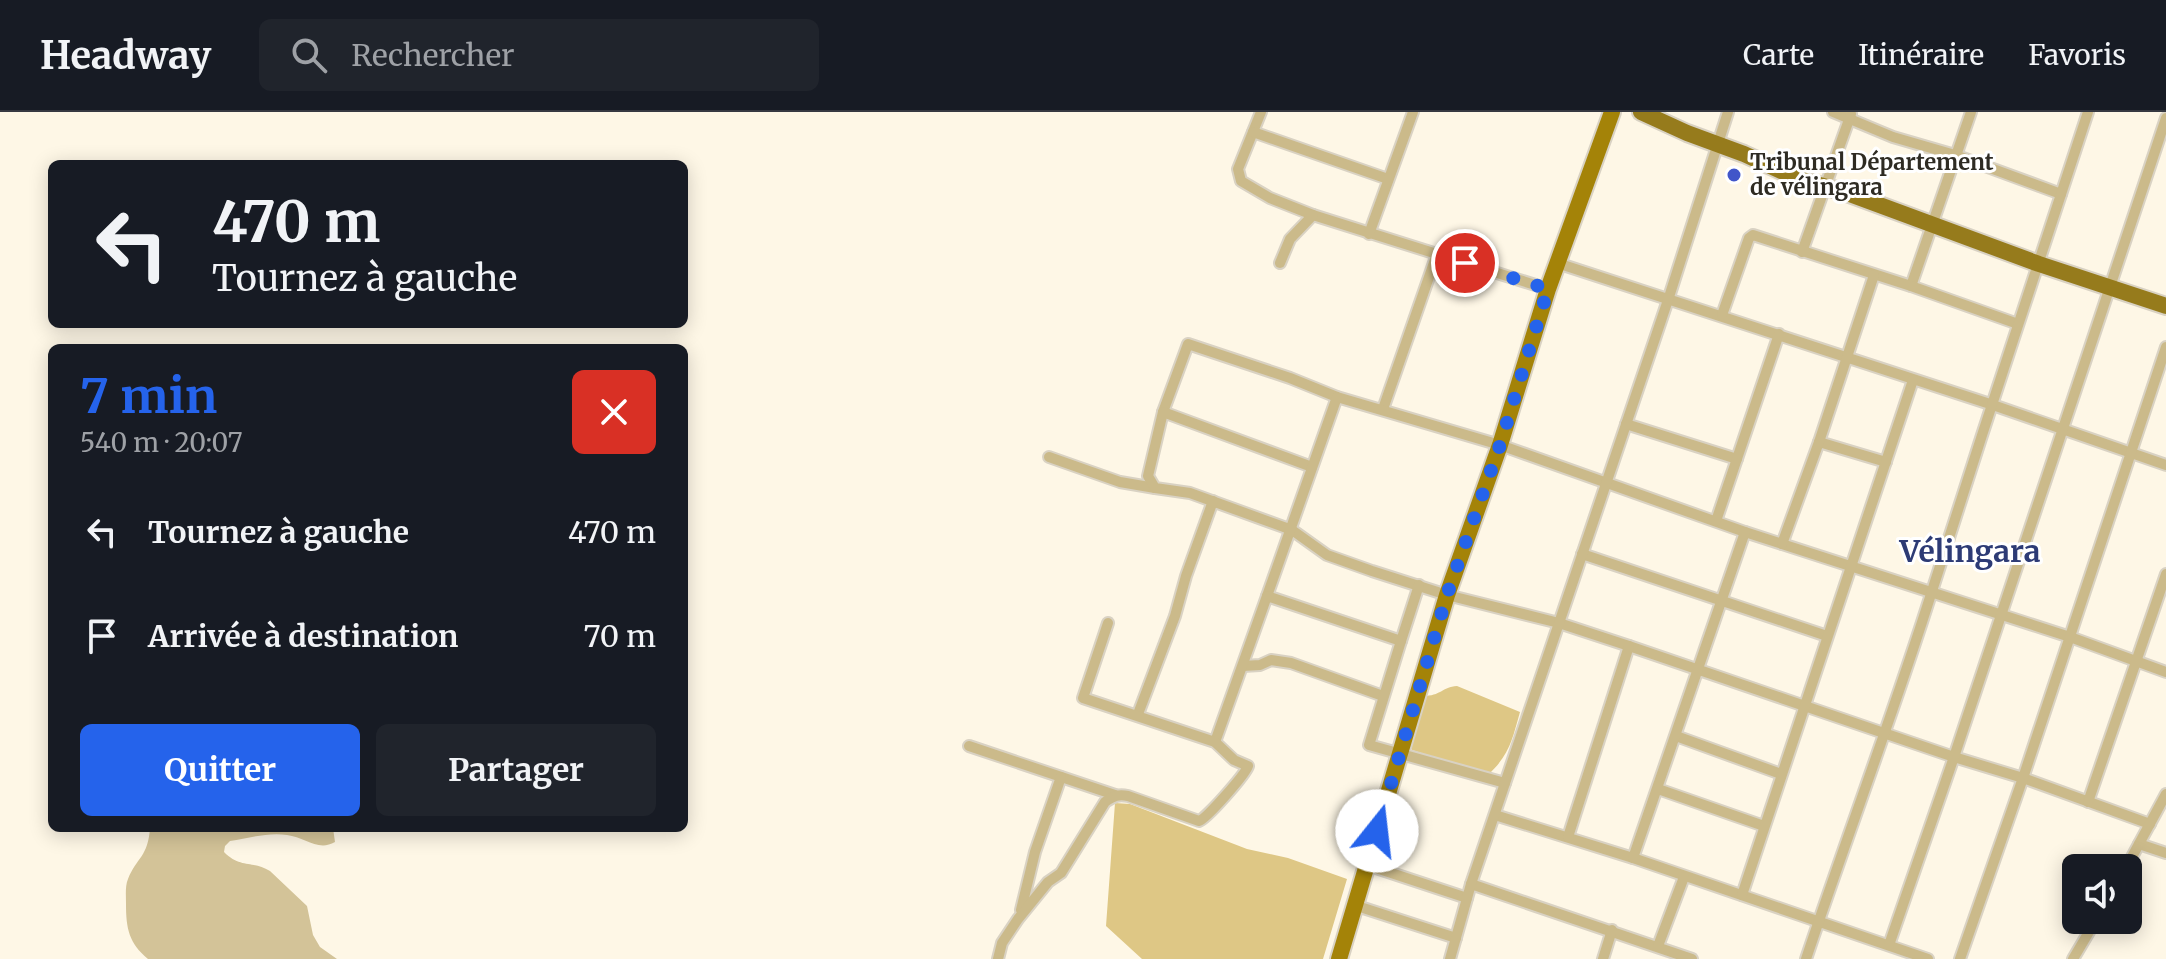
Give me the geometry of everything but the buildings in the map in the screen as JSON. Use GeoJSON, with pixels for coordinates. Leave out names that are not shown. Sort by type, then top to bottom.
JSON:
{"type":"FeatureCollection","features":[{"type":"Feature","properties":{"kind":"highway"},"geometry":{"type":"LineString","coordinates":[[1641,112],[1799,179],[2166,306]]}},
{"type":"Feature","properties":{"kind":"main road"},"geometry":{"type":"LineString","coordinates":[[1339,959],[1447,595],[1500,445],[1548,289],[1612,112]]}},
{"type":"Feature","properties":{"kind":"street"},"geometry":{"type":"LineString","coordinates":[[1261,112],[1238,169],[1241,181],[1270,198],[1313,215],[1548,289]]}},
{"type":"Feature","properties":{"kind":"street"},"geometry":{"type":"LineString","coordinates":[[1369,234],[1413,112]]}},
{"type":"Feature","properties":{"kind":"street"},"geometry":{"type":"LineString","coordinates":[[1450,959],[1471,884],[1669,297],[1728,112]]}},
{"type":"Feature","properties":{"kind":"street"},"geometry":{"type":"LineString","coordinates":[[1833,112],[1851,115],[1893,137],[1955,155],[2061,194]]}},
{"type":"Feature","properties":{"kind":"street"},"geometry":{"type":"LineString","coordinates":[[1911,286],[1971,112]]}},
{"type":"Feature","properties":{"kind":"street"},"geometry":{"type":"LineString","coordinates":[[1806,959],[1932,591],[1990,404],[2088,112]]}},
{"type":"Feature","properties":{"kind":"street"},"geometry":{"type":"LineString","coordinates":[[1802,252],[1851,115]]}},
{"type":"Feature","properties":{"kind":"street"},"geometry":{"type":"LineString","coordinates":[[1889,945],[2166,118]]}},
{"type":"Feature","properties":{"kind":"street"},"geometry":{"type":"LineString","coordinates":[[1253,132],[1388,179]]}},
{"type":"Feature","properties":{"kind":"street"},"geometry":{"type":"LineString","coordinates":[[1280,263],[1290,239],[1313,215]]}},
{"type":"Feature","properties":{"kind":"street"},"geometry":{"type":"LineString","coordinates":[[1722,315],[1749,238],[1753,235],[2018,324]]}},
{"type":"Feature","properties":{"kind":"street"},"geometry":{"type":"LineString","coordinates":[[1383,409],[1437,254]]}},
{"type":"Feature","properties":{"kind":"street"},"geometry":{"type":"LineString","coordinates":[[1557,263],[1669,297],[2166,465]]}},
{"type":"Feature","properties":{"kind":"street"},"geometry":{"type":"LineString","coordinates":[[1782,544],[1874,275]]}},
{"type":"Feature","properties":{"kind":"street"},"geometry":{"type":"LineString","coordinates":[[1716,521],[1779,334]]}},
{"type":"Feature","properties":{"kind":"street"},"geometry":{"type":"LineString","coordinates":[[1155,488],[1148,476],[1163,412],[1188,344],[1337,397],[1500,445],[1745,532],[1932,591],[2166,672]]}},
{"type":"Feature","properties":{"kind":"street"},"geometry":{"type":"LineString","coordinates":[[1960,959],[2166,347]]}},
{"type":"Feature","properties":{"kind":"street"},"geometry":{"type":"LineString","coordinates":[[1742,895],[1913,380]]}},
{"type":"Feature","properties":{"kind":"street"},"geometry":{"type":"LineString","coordinates":[[1215,742],[1337,397]]}},
{"type":"Feature","properties":{"kind":"street"},"geometry":{"type":"LineString","coordinates":[[1163,412],[1312,467]]}},
{"type":"Feature","properties":{"kind":"street"},"geometry":{"type":"LineString","coordinates":[[1626,424],[1737,459]]}},
{"type":"Feature","properties":{"kind":"street"},"geometry":{"type":"LineString","coordinates":[[1819,442],[1886,462]]}},
{"type":"Feature","properties":{"kind":"street"},"geometry":{"type":"LineString","coordinates":[[1049,457],[1120,482],[1190,493],[1292,530],[1327,555],[1447,595],[1559,623],[2023,778],[2150,824]]}},
{"type":"Feature","properties":{"kind":"street"},"geometry":{"type":"LineString","coordinates":[[1138,714],[1213,501]]}},
{"type":"Feature","properties":{"kind":"street"},"geometry":{"type":"LineString","coordinates":[[1633,858],[1745,532]]}},
{"type":"Feature","properties":{"kind":"street"},"geometry":{"type":"LineString","coordinates":[[1582,554],[1827,636]]}},
{"type":"Feature","properties":{"kind":"street"},"geometry":{"type":"LineString","coordinates":[[2088,802],[2166,574]]}},
{"type":"Feature","properties":{"kind":"street"},"geometry":{"type":"LineString","coordinates":[[1419,585],[1369,745],[1505,783]]}},
{"type":"Feature","properties":{"kind":"street"},"geometry":{"type":"LineString","coordinates":[[1267,596],[1401,641]]}},
{"type":"Feature","properties":{"kind":"street"},"geometry":{"type":"LineString","coordinates":[[2153,615],[2166,619]]}},
{"type":"Feature","properties":{"kind":"street"},"geometry":{"type":"LineString","coordinates":[[969,746],[1199,821],[1206,819],[1222,797],[1244,776],[1248,766],[1234,760],[1215,742],[1083,698],[1108,623]]}},
{"type":"Feature","properties":{"kind":"street"},"geometry":{"type":"LineString","coordinates":[[1568,837],[1629,646]]}},
{"type":"Feature","properties":{"kind":"street"},"geometry":{"type":"LineString","coordinates":[[1243,666],[1260,665],[1271,660],[1291,663],[1383,696]]}},
{"type":"Feature","properties":{"kind":"street"},"geometry":{"type":"LineString","coordinates":[[1676,736],[1781,774]]}},
{"type":"Feature","properties":{"kind":"street"},"geometry":{"type":"LineString","coordinates":[[1018,919],[1035,852],[1061,777]]}},
{"type":"Feature","properties":{"kind":"street"},"geometry":{"type":"LineString","coordinates":[[1658,789],[1764,826]]}},
{"type":"Feature","properties":{"kind":"street"},"geometry":{"type":"LineString","coordinates":[[2134,854],[2166,794]]}},
{"type":"Feature","properties":{"kind":"street"},"geometry":{"type":"LineString","coordinates":[[998,959],[1002,943],[1018,919],[1048,882],[1061,873],[1105,802],[1115,795]]}},
{"type":"Feature","properties":{"kind":"street"},"geometry":{"type":"LineString","coordinates":[[1495,815],[1633,858],[1928,959]]}},
{"type":"Feature","properties":{"kind":"street"},"geometry":{"type":"LineString","coordinates":[[2139,844],[2166,853]]}},
{"type":"Feature","properties":{"kind":"street"},"geometry":{"type":"LineString","coordinates":[[1367,865],[1467,898]]}},
{"type":"Feature","properties":{"kind":"street"},"geometry":{"type":"LineString","coordinates":[[1658,946],[1684,877]]}},
{"type":"Feature","properties":{"kind":"street"},"geometry":{"type":"LineString","coordinates":[[1471,884],[1692,959]]}},
{"type":"Feature","properties":{"kind":"street"},"geometry":{"type":"LineString","coordinates":[[1354,905],[1456,938]]}},
{"type":"Feature","properties":{"kind":"street"},"geometry":{"type":"LineString","coordinates":[[1603,959],[1612,930]]}},
{"type":"Feature","properties":{"kind":"street"},"geometry":{"type":"LineString","coordinates":[[2073,959],[2088,934]]}},
{"type":"Feature","properties":{"kind":"shaded area"},"geometry":{"type":"Polygon","coordinates":[[[1457,686],[1520,712],[1506,753],[1488,775],[1412,750],[1408,744],[1423,696],[1457,686]]]}},
{"type":"Feature","properties":{"kind":"shaded area"},"geometry":{"type":"Polygon","coordinates":[[[1115,803],[1130,804],[1247,849],[1288,858],[1347,879],[1323,959],[1142,959],[1106,926],[1115,803]]]}},
{"type":"Feature","properties":{"kind":"shaded area"},"geometry":{"type":"Polygon","coordinates":[[[149,832],[334,832],[335,842],[329,845],[273,834],[230,841],[224,852],[236,861],[270,871],[307,906],[313,935],[320,947],[337,959],[148,959],[130,935],[126,891],[131,872],[147,845],[149,832]]]}},
{"type":"Feature","properties":{"kind":"place","name":"Tribunal Département de vélingara"},"geometry":{"type":"Point","coordinates":[1734,175]}},
{"type":"Feature","properties":{"kind":"district","name":"Vélingara"},"geometry":{"type":"Point","coordinates":[1970,552]}},
{"type":"Feature","properties":{"kind":"route"},"geometry":{"type":"LineString","coordinates":[[1377,831],[1447,595],[1500,445],[1548,289],[1465,263]]}}]}
